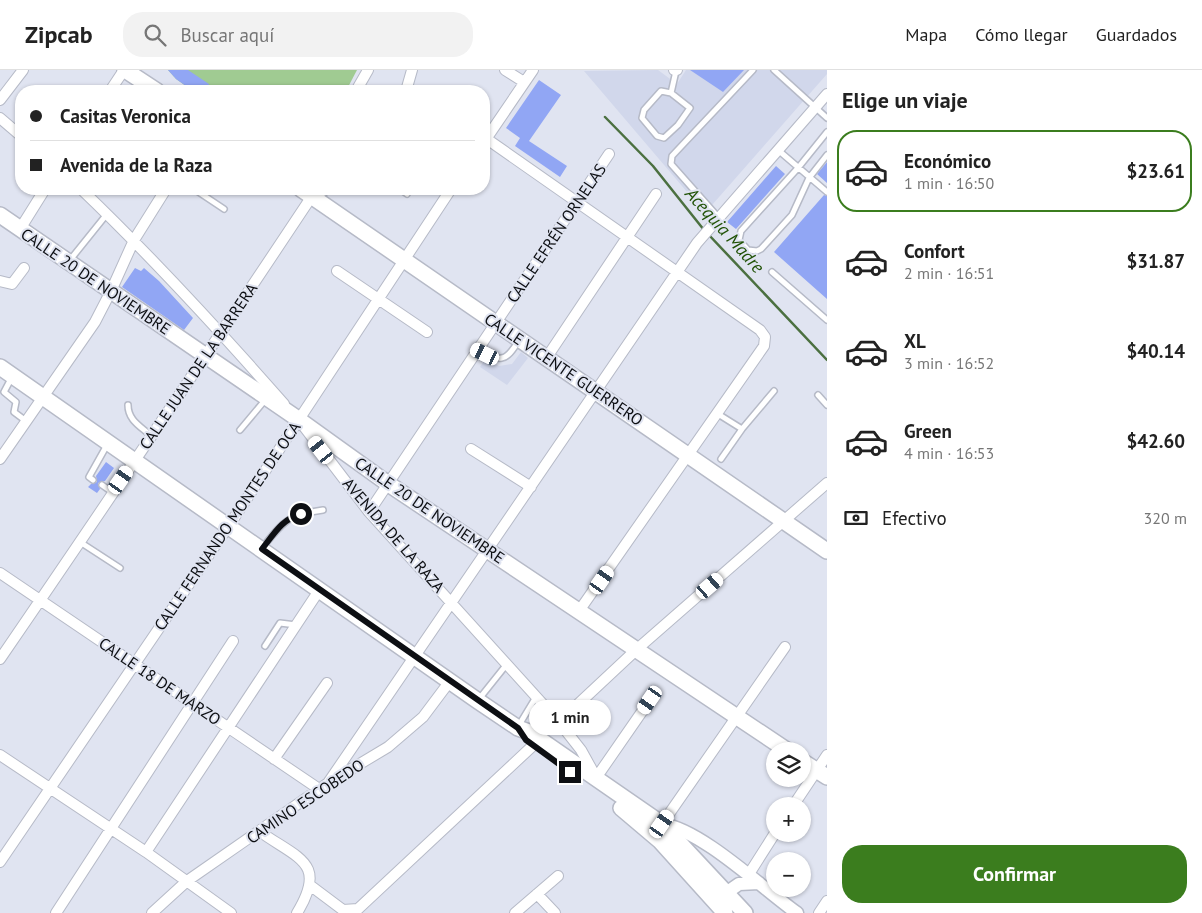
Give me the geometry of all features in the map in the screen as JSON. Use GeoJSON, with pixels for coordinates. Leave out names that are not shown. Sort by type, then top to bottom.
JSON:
{"type":"FeatureCollection","features":[{"type":"Feature","properties":{"kind":"main road"},"geometry":{"type":"LineString","coordinates":[[125,70],[148,85]]}},
{"type":"Feature","properties":{"kind":"main road","name":"CALLE VICENTE GUERRERO"},"geometry":{"type":"LineString","coordinates":[[311,195],[402,260],[520,338],[827,551]]}},
{"type":"Feature","properties":{"kind":"main road","name":"CALLE 20 DE NOVIEMBRE"},"geometry":{"type":"LineString","coordinates":[[0,216],[206,356],[270,395],[298,419],[387,483],[487,548],[775,742]]}},
{"type":"Feature","properties":{"kind":"main road"},"geometry":{"type":"LineString","coordinates":[[0,367],[518,728],[635,817],[660,841],[719,906],[744,913]]}},
{"type":"Feature","properties":{"kind":"main road"},"geometry":{"type":"LineString","coordinates":[[537,743],[596,778],[662,824],[719,906]]}},
{"type":"Feature","properties":{"kind":"main road"},"geometry":{"type":"LineString","coordinates":[[811,767],[822,774]]}},
{"type":"Feature","properties":{"kind":"street"},"geometry":{"type":"LineString","coordinates":[[0,100],[23,70]]}},
{"type":"Feature","properties":{"kind":"street"},"geometry":{"type":"LineString","coordinates":[[114,85],[125,70]]}},
{"type":"Feature","properties":{"kind":"street"},"geometry":{"type":"LineString","coordinates":[[359,85],[368,70]]}},
{"type":"Feature","properties":{"kind":"street"},"geometry":{"type":"LineString","coordinates":[[410,85],[412,70]]}},
{"type":"Feature","properties":{"kind":"street"},"geometry":{"type":"LineString","coordinates":[[505,70],[524,82]]}},
{"type":"Feature","properties":{"kind":"street"},"geometry":{"type":"LineString","coordinates":[[490,130],[533,70]]}},
{"type":"Feature","properties":{"kind":"street"},"geometry":{"type":"LineString","coordinates":[[324,786],[416,657],[487,548],[597,392],[697,243],[827,94]]}},
{"type":"Feature","properties":{"kind":"street"},"geometry":{"type":"LineString","coordinates":[[1,121],[15,132]]}},
{"type":"Feature","properties":{"kind":"street"},"geometry":{"type":"LineString","coordinates":[[490,143],[629,236],[760,330],[765,337],[764,346],[580,611]]}},
{"type":"Feature","properties":{"kind":"street","name":"CALLE EFRÉN ORNELAS"},"geometry":{"type":"LineString","coordinates":[[369,512],[476,350],[610,154]]}},
{"type":"Feature","properties":{"kind":"street"},"geometry":{"type":"LineString","coordinates":[[547,357],[656,194]]}},
{"type":"Feature","properties":{"kind":"street"},"geometry":{"type":"LineString","coordinates":[[20,228],[41,195]]}},
{"type":"Feature","properties":{"kind":"street"},"geometry":{"type":"LineString","coordinates":[[88,195],[134,240],[222,332],[270,395]]}},
{"type":"Feature","properties":{"kind":"street"},"geometry":{"type":"LineString","coordinates":[[0,459],[95,322],[111,292],[134,240],[162,195]]}},
{"type":"Feature","properties":{"kind":"street","name":"CALLE JUAN DE LA BARRERA"},"geometry":{"type":"LineString","coordinates":[[0,659],[150,435],[222,332],[305,195]]}},
{"type":"Feature","properties":{"kind":"street","name":"CALLE FERNANDO MONTES DE OCA"},"geometry":{"type":"LineString","coordinates":[[1,857],[228,526],[402,260],[447,195]]}},
{"type":"Feature","properties":{"kind":"street"},"geometry":{"type":"LineString","coordinates":[[0,281],[12,284],[24,268]]}},
{"type":"Feature","properties":{"kind":"street"},"geometry":{"type":"LineString","coordinates":[[336,271],[427,332]]}},
{"type":"Feature","properties":{"kind":"street","name":"AVENIDA DE LA RAZA"},"geometry":{"type":"LineString","coordinates":[[298,419],[369,512],[559,722],[581,750],[596,778]]}},
{"type":"Feature","properties":{"kind":"street"},"geometry":{"type":"LineString","coordinates":[[472,449],[531,487]]}},
{"type":"Feature","properties":{"kind":"street"},"geometry":{"type":"LineString","coordinates":[[559,722],[636,650],[827,483]]}},
{"type":"Feature","properties":{"kind":"street","name":"CALLE 18 DE MARZO"},"geometry":{"type":"LineString","coordinates":[[0,573],[228,728],[274,758],[324,786]]}},
{"type":"Feature","properties":{"kind":"street"},"geometry":{"type":"LineString","coordinates":[[146,852],[320,589]]}},
{"type":"Feature","properties":{"kind":"street"},"geometry":{"type":"LineString","coordinates":[[56,913],[233,641]]}},
{"type":"Feature","properties":{"kind":"street"},"geometry":{"type":"LineString","coordinates":[[786,647],[662,824],[680,828],[749,874],[759,884],[798,913]]}},
{"type":"Feature","properties":{"kind":"street","name":"CAMINO ESCOBEDO"},"geometry":{"type":"LineString","coordinates":[[152,913],[187,881],[324,786],[388,747],[423,717],[450,681]]}},
{"type":"Feature","properties":{"kind":"street"},"geometry":{"type":"LineString","coordinates":[[274,758],[327,683]]}},
{"type":"Feature","properties":{"kind":"street"},"geometry":{"type":"LineString","coordinates":[[596,778],[650,700]]}},
{"type":"Feature","properties":{"kind":"street"},"geometry":{"type":"LineString","coordinates":[[311,886],[348,912],[358,909],[537,743]]}},
{"type":"Feature","properties":{"kind":"street"},"geometry":{"type":"LineString","coordinates":[[0,755],[146,852],[230,912]]}},
{"type":"Feature","properties":{"kind":"street"},"geometry":{"type":"LineString","coordinates":[[801,797],[822,774],[827,755]]}},
{"type":"Feature","properties":{"kind":"street"},"geometry":{"type":"LineString","coordinates":[[259,831],[308,867],[311,876],[311,886],[297,913]]}},
{"type":"Feature","properties":{"kind":"street"},"geometry":{"type":"LineString","coordinates":[[749,874],[769,842]]}},
{"type":"Feature","properties":{"kind":"street"},"geometry":{"type":"LineString","coordinates":[[515,913],[558,876]]}},
{"type":"Feature","properties":{"kind":"street"},"geometry":{"type":"LineString","coordinates":[[719,906],[739,884],[759,884]]}},
{"type":"Feature","properties":{"kind":"street"},"geometry":{"type":"LineString","coordinates":[[537,894],[555,913]]}},
{"type":"Feature","properties":{"kind":"street"},"geometry":{"type":"LineString","coordinates":[[819,913],[827,900]]}},
{"type":"Feature","properties":{"kind":"lane"},"geometry":{"type":"LineString","coordinates":[[671,93],[676,70]]}},
{"type":"Feature","properties":{"kind":"lane"},"geometry":{"type":"LineString","coordinates":[[715,221],[671,164],[672,156],[753,70]]}},
{"type":"Feature","properties":{"kind":"lane"},"geometry":{"type":"LineString","coordinates":[[774,70],[827,118]]}},
{"type":"Feature","properties":{"kind":"lane"},"geometry":{"type":"LineString","coordinates":[[661,91],[671,93],[690,108],[687,115],[668,136],[660,138],[644,122],[642,114],[658,93],[661,91]]}},
{"type":"Feature","properties":{"kind":"lane"},"geometry":{"type":"LineString","coordinates":[[827,132],[798,168],[741,231],[739,240],[748,250],[757,251],[761,249],[792,215],[808,178],[827,155]]}},
{"type":"Feature","properties":{"kind":"lane"},"geometry":{"type":"LineString","coordinates":[[778,149],[808,178],[827,192]]}},
{"type":"Feature","properties":{"kind":"lane"},"geometry":{"type":"LineString","coordinates":[[203,195],[224,209]]}},
{"type":"Feature","properties":{"kind":"lane"},"geometry":{"type":"LineString","coordinates":[[69,262],[107,213]]}},
{"type":"Feature","properties":{"kind":"lane"},"geometry":{"type":"LineString","coordinates":[[772,272],[826,318]]}},
{"type":"Feature","properties":{"kind":"lane"},"geometry":{"type":"LineString","coordinates":[[476,350],[495,359],[503,359],[511,353],[520,338]]}},
{"type":"Feature","properties":{"kind":"lane"},"geometry":{"type":"LineString","coordinates":[[13,376],[4,392],[16,402],[14,412],[26,421]]}},
{"type":"Feature","properties":{"kind":"lane"},"geometry":{"type":"LineString","coordinates":[[721,459],[742,429],[774,391]]}},
{"type":"Feature","properties":{"kind":"lane"},"geometry":{"type":"LineString","coordinates":[[240,430],[270,395]]}},
{"type":"Feature","properties":{"kind":"lane"},"geometry":{"type":"LineString","coordinates":[[818,395],[827,405]]}},
{"type":"Feature","properties":{"kind":"lane"},"geometry":{"type":"LineString","coordinates":[[128,405],[128,414],[133,421],[150,435]]}},
{"type":"Feature","properties":{"kind":"lane"},"geometry":{"type":"LineString","coordinates":[[718,414],[742,429]]}},
{"type":"Feature","properties":{"kind":"lane"},"geometry":{"type":"LineString","coordinates":[[93,480],[89,477],[109,443]]}},
{"type":"Feature","properties":{"kind":"lane"},"geometry":{"type":"LineString","coordinates":[[102,486],[112,492]]}},
{"type":"Feature","properties":{"kind":"lane"},"geometry":{"type":"LineString","coordinates":[[262,549],[279,527],[290,517],[323,510]]}},
{"type":"Feature","properties":{"kind":"lane"},"geometry":{"type":"LineString","coordinates":[[79,542],[120,568]]}},
{"type":"Feature","properties":{"kind":"lane"},"geometry":{"type":"LineString","coordinates":[[265,646],[280,623],[297,626]]}},
{"type":"Feature","properties":{"kind":"lane"},"geometry":{"type":"LineString","coordinates":[[478,700],[507,664]]}},
{"type":"Feature","properties":{"kind":"lane"},"geometry":{"type":"LineString","coordinates":[[518,728],[536,697]]}},
{"type":"Feature","properties":{"kind":"shaded area"},"geometry":{"type":"Polygon","coordinates":[[[658,70],[677,84],[686,70],[827,70],[827,74],[705,213],[584,71],[658,70]]]}},
{"type":"Feature","properties":{"kind":"shaded area"},"geometry":{"type":"Polygon","coordinates":[[[521,352],[528,358],[507,385],[480,367],[486,358],[499,366],[512,364],[521,352]]]}},
{"type":"Feature","properties":{"kind":"green space"},"geometry":{"type":"Polygon","coordinates":[[[168,70],[357,70],[349,85],[184,85],[168,70]]]}},
{"type":"Feature","properties":{"kind":"building"},"geometry":{"type":"Polygon","coordinates":[[[168,70],[188,70],[209,84],[184,85],[168,70]]]}},
{"type":"Feature","properties":{"kind":"building"},"geometry":{"type":"Polygon","coordinates":[[[690,70],[744,70],[723,92],[690,70]]]}},
{"type":"Feature","properties":{"kind":"building"},"geometry":{"type":"Polygon","coordinates":[[[539,80],[561,95],[529,141],[567,166],[560,177],[515,146],[520,138],[506,128],[539,80]]]}},
{"type":"Feature","properties":{"kind":"building"},"geometry":{"type":"Polygon","coordinates":[[[827,162],[827,183],[817,174],[827,162]]]}},
{"type":"Feature","properties":{"kind":"building"},"geometry":{"type":"Polygon","coordinates":[[[776,166],[785,174],[736,229],[727,222],[776,166]]]}},
{"type":"Feature","properties":{"kind":"building"},"geometry":{"type":"Polygon","coordinates":[[[824,195],[827,196],[827,299],[774,252],[824,195]]]}},
{"type":"Feature","properties":{"kind":"building"},"geometry":{"type":"Polygon","coordinates":[[[135,268],[141,271],[144,268],[159,281],[193,318],[184,330],[122,287],[135,268]]]}},
{"type":"Feature","properties":{"kind":"building"},"geometry":{"type":"Polygon","coordinates":[[[106,462],[114,468],[105,481],[98,483],[100,489],[97,493],[88,487],[97,482],[96,476],[106,462]]]}},
{"type":"Feature","properties":{"kind":"waterway","name":"Acequia Madre"},"geometry":{"type":"LineString","coordinates":[[605,117],[653,166],[704,230]]}},
{"type":"Feature","properties":{"kind":"waterway","name":"Acequia Madre"},"geometry":{"type":"LineString","coordinates":[[708,234],[827,360]]}},
{"type":"Feature","properties":{"kind":"route"},"geometry":{"type":"LineString","coordinates":[[301,514],[290,517],[279,527],[262,549],[518,728],[526,740],[570,772]]}}]}
